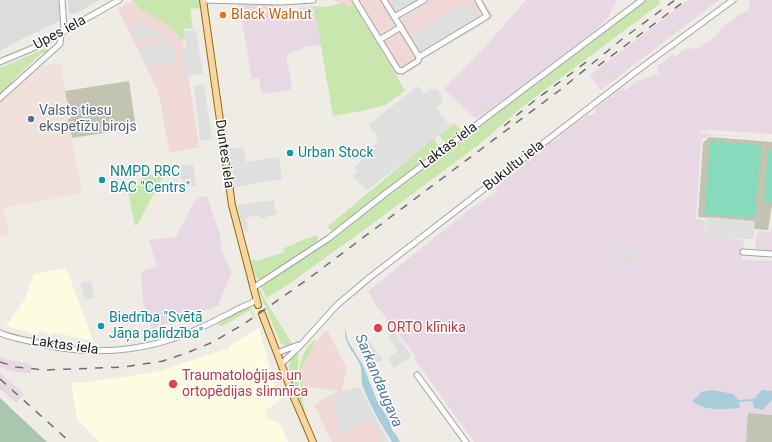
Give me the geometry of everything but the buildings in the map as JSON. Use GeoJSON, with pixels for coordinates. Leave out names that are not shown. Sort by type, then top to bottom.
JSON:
{"type":"FeatureCollection","features":[{"type":"Feature","properties":{"kind":"main road","name":"Duntes iela"},"geometry":{"type":"LineString","coordinates":[[203,0],[232,205],[257,302]]}},
{"type":"Feature","properties":{"kind":"main road"},"geometry":{"type":"LineString","coordinates":[[262,314],[313,442]]}},
{"type":"Feature","properties":{"kind":"street"},"geometry":{"type":"LineString","coordinates":[[0,98],[60,44],[61,34],[64,28],[62,0]]}},
{"type":"Feature","properties":{"kind":"street","name":"Upes iela"},"geometry":{"type":"LineString","coordinates":[[0,62],[43,44],[119,0]]}},
{"type":"Feature","properties":{"kind":"street"},"geometry":{"type":"LineString","coordinates":[[203,0],[282,2],[313,0]]}},
{"type":"Feature","properties":{"kind":"street"},"geometry":{"type":"LineString","coordinates":[[384,0],[419,57]]}},
{"type":"Feature","properties":{"kind":"street"},"geometry":{"type":"LineString","coordinates":[[394,17],[424,0]]}},
{"type":"Feature","properties":{"kind":"street"},"geometry":{"type":"LineString","coordinates":[[358,1],[379,40],[398,70],[402,71],[418,61],[419,57],[487,16],[478,0]]}},
{"type":"Feature","properties":{"kind":"street","name":"Laktas iela"},"geometry":{"type":"LineString","coordinates":[[253,288],[329,238],[642,0]]}},
{"type":"Feature","properties":{"kind":"street","name":"Bukultu iela"},"geometry":{"type":"LineString","coordinates":[[282,364],[337,305],[369,278],[632,75],[733,0]]}},
{"type":"Feature","properties":{"kind":"street"},"geometry":{"type":"LineString","coordinates":[[379,40],[401,27]]}},
{"type":"Feature","properties":{"kind":"street"},"geometry":{"type":"LineString","coordinates":[[743,252],[772,254]]}},
{"type":"Feature","properties":{"kind":"street","name":"Laktas iela"},"geometry":{"type":"LineString","coordinates":[[0,333],[44,345],[66,349],[94,351],[122,350],[147,346],[181,336],[209,325],[242,307],[257,302]]}},
{"type":"Feature","properties":{"kind":"street","name":"Bukultu iela"},"geometry":{"type":"LineString","coordinates":[[277,353],[289,350],[304,342]]}},
{"type":"Feature","properties":{"kind":"street"},"geometry":{"type":"LineString","coordinates":[[417,375],[466,442]]}},
{"type":"Feature","properties":{"kind":"shaded area"},"geometry":{"type":"Polygon","coordinates":[[[0,0],[58,0],[60,21],[0,51],[0,0]]]}},
{"type":"Feature","properties":{"kind":"shaded area"},"geometry":{"type":"Polygon","coordinates":[[[68,0],[100,0],[77,13],[69,14],[68,0]]]}},
{"type":"Feature","properties":{"kind":"shaded area"},"geometry":{"type":"Polygon","coordinates":[[[135,0],[181,27],[199,147],[170,153],[158,91],[118,9],[135,0]]]}},
{"type":"Feature","properties":{"kind":"shaded area"},"geometry":{"type":"Polygon","coordinates":[[[334,0],[483,0],[494,17],[425,58],[397,77],[353,4],[349,7],[334,0]]]}},
{"type":"Feature","properties":{"kind":"shaded area"},"geometry":{"type":"Polygon","coordinates":[[[391,0],[432,0],[409,14],[396,9],[391,0]]]}},
{"type":"Feature","properties":{"kind":"shaded area"},"geometry":{"type":"Polygon","coordinates":[[[526,0],[617,0],[607,19],[589,35],[476,119],[444,89],[485,47],[526,0]]]}},
{"type":"Feature","properties":{"kind":"shaded area"},"geometry":{"type":"Polygon","coordinates":[[[688,0],[719,0],[601,90],[590,75],[688,0]]]}},
{"type":"Feature","properties":{"kind":"shaded area"},"geometry":{"type":"Polygon","coordinates":[[[750,0],[772,0],[772,134],[708,130],[697,133],[772,139],[711,135],[702,139],[696,219],[706,220],[705,236],[744,240],[742,260],[772,261],[772,442],[474,442],[416,361],[414,354],[376,305],[368,291],[474,206],[496,192],[496,187],[514,170],[520,167],[551,142],[560,138],[562,134],[587,115],[592,115],[596,112],[595,109],[623,87],[625,90],[638,81],[656,74],[659,76],[657,67],[673,54],[675,57],[685,49],[699,48],[720,32],[719,30],[745,11],[748,11],[750,0]]]}},
{"type":"Feature","properties":{"kind":"shaded area"},"geometry":{"type":"Polygon","coordinates":[[[465,3],[467,6],[472,3],[485,23],[420,61],[405,38],[465,3]]]}},
{"type":"Feature","properties":{"kind":"shaded area"},"geometry":{"type":"Polygon","coordinates":[[[280,4],[282,13],[299,10],[299,8],[314,6],[321,45],[306,47],[286,55],[292,86],[290,90],[262,94],[259,78],[252,79],[239,5],[280,4]]]}},
{"type":"Feature","properties":{"kind":"shaded area"},"geometry":{"type":"Polygon","coordinates":[[[143,22],[144,25],[162,32],[163,35],[139,42],[138,39],[134,40],[130,32],[133,31],[130,28],[143,22]]]}},
{"type":"Feature","properties":{"kind":"shaded area"},"geometry":{"type":"Polygon","coordinates":[[[196,30],[203,74],[185,76],[181,48],[187,47],[184,31],[196,30]]]}},
{"type":"Feature","properties":{"kind":"shaded area"},"geometry":{"type":"Polygon","coordinates":[[[168,40],[176,62],[160,66],[159,63],[147,67],[142,56],[144,55],[140,49],[168,40]]]}},
{"type":"Feature","properties":{"kind":"shaded area"},"geometry":{"type":"Polygon","coordinates":[[[60,62],[71,118],[68,119],[82,193],[4,208],[9,235],[0,237],[0,101],[41,66],[60,62]]]}},
{"type":"Feature","properties":{"kind":"shaded area"},"geometry":{"type":"Polygon","coordinates":[[[129,81],[136,128],[72,138],[68,119],[71,118],[65,91],[129,81]]]}},
{"type":"Feature","properties":{"kind":"shaded area"},"geometry":{"type":"Polygon","coordinates":[[[204,85],[212,139],[200,141],[194,86],[204,85]]]}},
{"type":"Feature","properties":{"kind":"shaded area"},"geometry":{"type":"Polygon","coordinates":[[[418,86],[424,94],[432,88],[433,90],[436,88],[443,97],[440,99],[443,102],[436,108],[450,126],[442,134],[440,134],[368,190],[359,183],[353,175],[357,170],[354,168],[363,158],[366,158],[371,147],[377,143],[375,141],[378,138],[368,125],[418,86]]]}},
{"type":"Feature","properties":{"kind":"shaded area"},"geometry":{"type":"Polygon","coordinates":[[[709,137],[772,142],[772,205],[768,230],[754,229],[753,239],[706,236],[708,218],[698,217],[703,143],[709,137]]]}},
{"type":"Feature","properties":{"kind":"shaded area"},"geometry":{"type":"Polygon","coordinates":[[[243,147],[246,162],[279,157],[282,179],[235,187],[229,149],[243,147]]]}},
{"type":"Feature","properties":{"kind":"shaded area"},"geometry":{"type":"Polygon","coordinates":[[[193,164],[196,186],[185,187],[184,182],[180,177],[178,166],[193,164]]]}},
{"type":"Feature","properties":{"kind":"shaded area"},"geometry":{"type":"Polygon","coordinates":[[[207,196],[219,232],[222,246],[219,247],[232,272],[219,302],[220,305],[152,329],[143,301],[141,272],[157,266],[149,240],[176,237],[194,202],[200,197],[207,196]]]}},
{"type":"Feature","properties":{"kind":"shaded area"},"geometry":{"type":"Polygon","coordinates":[[[274,200],[276,214],[260,219],[259,215],[246,218],[249,231],[244,232],[237,205],[274,200]]]}},
{"type":"Feature","properties":{"kind":"shaded area"},"geometry":{"type":"Polygon","coordinates":[[[708,217],[755,221],[753,239],[706,236],[708,217]]]}},
{"type":"Feature","properties":{"kind":"shaded area"},"geometry":{"type":"Polygon","coordinates":[[[757,231],[772,232],[772,251],[755,249],[757,231]]]}},
{"type":"Feature","properties":{"kind":"shaded area"},"geometry":{"type":"Polygon","coordinates":[[[616,249],[635,250],[634,260],[618,259],[618,257],[616,257],[616,249]]]}},
{"type":"Feature","properties":{"kind":"shaded area"},"geometry":{"type":"Polygon","coordinates":[[[66,268],[93,340],[87,340],[54,332],[53,335],[39,331],[38,335],[6,326],[25,299],[34,274],[66,268]]]}},
{"type":"Feature","properties":{"kind":"shaded area"},"geometry":{"type":"Polygon","coordinates":[[[91,281],[94,298],[85,300],[81,283],[91,281]]]}},
{"type":"Feature","properties":{"kind":"shaded area","name":"Traumatoloģijas un ortopēdijas slimnīca"},"geometry":{"type":"Polygon","coordinates":[[[259,328],[280,400],[265,411],[267,419],[277,421],[280,424],[288,442],[99,442],[77,419],[71,382],[84,383],[163,370],[230,348],[229,346],[259,328]]]}},
{"type":"Feature","properties":{"kind":"shaded area"},"geometry":{"type":"Polygon","coordinates":[[[327,330],[347,369],[341,391],[360,387],[388,442],[332,442],[314,405],[339,391],[304,386],[304,379],[301,371],[315,343],[327,330]]]}},
{"type":"Feature","properties":{"kind":"shaded area"},"geometry":{"type":"Polygon","coordinates":[[[394,332],[411,355],[394,368],[388,358],[398,351],[388,336],[394,332]]]}},
{"type":"Feature","properties":{"kind":"shaded area"},"geometry":{"type":"Polygon","coordinates":[[[365,334],[383,360],[380,362],[376,362],[362,341],[363,335],[365,334]]]}},
{"type":"Feature","properties":{"kind":"shaded area"},"geometry":{"type":"Polygon","coordinates":[[[0,357],[31,364],[31,373],[15,372],[0,367],[0,357]]]}},
{"type":"Feature","properties":{"kind":"shaded area"},"geometry":{"type":"Polygon","coordinates":[[[0,373],[24,394],[16,403],[0,389],[0,373]]]}},
{"type":"Feature","properties":{"kind":"shaded area"},"geometry":{"type":"Polygon","coordinates":[[[360,388],[389,442],[383,442],[371,420],[343,434],[331,395],[360,388]]]}},
{"type":"Feature","properties":{"kind":"shaded area"},"geometry":{"type":"Polygon","coordinates":[[[0,398],[47,442],[0,442],[0,398]]]}},
{"type":"Feature","properties":{"kind":"shaded area"},"geometry":{"type":"Polygon","coordinates":[[[748,413],[772,415],[772,442],[746,442],[748,413]]]}},
{"type":"Feature","properties":{"kind":"green space"},"geometry":{"type":"Polygon","coordinates":[[[133,0],[199,0],[200,8],[190,9],[193,28],[184,29],[186,39],[180,39],[176,32],[161,21],[141,10],[133,0]]]}},
{"type":"Feature","properties":{"kind":"green space"},"geometry":{"type":"Polygon","coordinates":[[[646,0],[658,0],[661,3],[522,107],[481,143],[289,284],[266,298],[261,286],[330,241],[405,182],[646,0]]]}},
{"type":"Feature","properties":{"kind":"green space"},"geometry":{"type":"Polygon","coordinates":[[[342,3],[349,7],[354,4],[405,91],[385,105],[333,116],[314,6],[327,7],[342,3]]]}},
{"type":"Feature","properties":{"kind":"green space"},"geometry":{"type":"Polygon","coordinates":[[[46,48],[50,50],[45,54],[42,53],[12,81],[13,85],[0,95],[0,68],[46,48]]]}},
{"type":"Feature","properties":{"kind":"green space"},"geometry":{"type":"Polygon","coordinates":[[[454,123],[461,130],[467,125],[469,127],[449,143],[446,143],[439,135],[454,123]]]}},
{"type":"Feature","properties":{"kind":"green space"},"geometry":{"type":"Polygon","coordinates":[[[434,138],[438,145],[435,151],[333,231],[327,227],[434,138]]]}},
{"type":"Feature","properties":{"kind":"green space"},"geometry":{"type":"Polygon","coordinates":[[[710,141],[761,145],[755,218],[704,214],[710,141]]]}},
{"type":"Feature","properties":{"kind":"green space"},"geometry":{"type":"Polygon","coordinates":[[[768,150],[772,151],[772,203],[764,202],[768,150]]]}},
{"type":"Feature","properties":{"kind":"green space"},"geometry":{"type":"Polygon","coordinates":[[[161,171],[164,175],[138,224],[135,226],[127,186],[128,183],[134,181],[135,184],[139,183],[138,179],[161,171]]]}},
{"type":"Feature","properties":{"kind":"green space"},"geometry":{"type":"Polygon","coordinates":[[[316,235],[318,239],[315,245],[259,280],[255,275],[251,260],[255,259],[256,261],[285,252],[284,248],[316,235]]]}},
{"type":"Feature","properties":{"kind":"green space"},"geometry":{"type":"Polygon","coordinates":[[[260,289],[265,300],[293,345],[286,346],[280,342],[259,292],[260,289]]]}},
{"type":"Feature","properties":{"kind":"green space"},"geometry":{"type":"Polygon","coordinates":[[[248,307],[252,310],[256,319],[250,310],[223,326],[219,326],[218,323],[248,307]]]}},
{"type":"Feature","properties":{"kind":"green space"},"geometry":{"type":"Polygon","coordinates":[[[315,339],[314,346],[301,371],[304,379],[302,393],[300,364],[305,352],[315,339]]]}},
{"type":"Feature","properties":{"kind":"green space"},"geometry":{"type":"Polygon","coordinates":[[[298,353],[297,377],[307,419],[296,392],[289,369],[291,359],[298,353]]]}},
{"type":"Feature","properties":{"kind":"water"},"geometry":{"type":"Polygon","coordinates":[[[345,328],[348,341],[363,365],[377,401],[400,442],[392,442],[369,401],[362,384],[361,368],[346,339],[345,328]]]}},
{"type":"Feature","properties":{"kind":"water"},"geometry":{"type":"Polygon","coordinates":[[[713,390],[733,394],[738,400],[754,399],[762,390],[772,391],[772,400],[763,410],[754,408],[753,401],[739,402],[740,408],[721,409],[703,407],[692,401],[701,392],[713,390]]]}},
{"type":"Feature","properties":{"kind":"railway"},"geometry":{"type":"LineString","coordinates":[[0,362],[16,367],[45,370],[124,367],[163,361],[213,342],[244,324],[308,279],[560,90],[621,40],[675,0]]}},
{"type":"Feature","properties":{"kind":"railway"},"geometry":{"type":"LineString","coordinates":[[598,66],[686,0]]}},
{"type":"Feature","properties":{"kind":"railway"},"geometry":{"type":"LineString","coordinates":[[504,126],[534,101],[589,60]]}},
{"type":"Feature","properties":{"kind":"railway"},"geometry":{"type":"LineString","coordinates":[[0,379],[70,442]]}},
{"type":"Feature","properties":{"kind":"place","name":"Black Walnut"},"geometry":{"type":"Point","coordinates":[223,15]}},
{"type":"Feature","properties":{"kind":"place","name":"Valsts tiesu ekspetīžu birojs"},"geometry":{"type":"Point","coordinates":[31,119]}},
{"type":"Feature","properties":{"kind":"place","name":"Urban Stock"},"geometry":{"type":"Point","coordinates":[290,153]}},
{"type":"Feature","properties":{"kind":"place","name":"NMPD RRC BAC \"Centrs\""},"geometry":{"type":"Point","coordinates":[102,180]}},
{"type":"Feature","properties":{"kind":"place","name":"Biedrība \"Svētā Jāņa palīdzība\""},"geometry":{"type":"Point","coordinates":[101,326]}},
{"type":"Feature","properties":{"kind":"place","name":"ORTO klīnika"},"geometry":{"type":"Point","coordinates":[378,328]}},
{"type":"Feature","properties":{"kind":"place","name":"Traumatoloģijas un ortopēdijas slimnīca"},"geometry":{"type":"Point","coordinates":[173,384]}},
{"type":"Feature","properties":{"kind":"water label","name":"Sarkandaugava"},"geometry":{"type":"Point","coordinates":[378,381]}}]}
